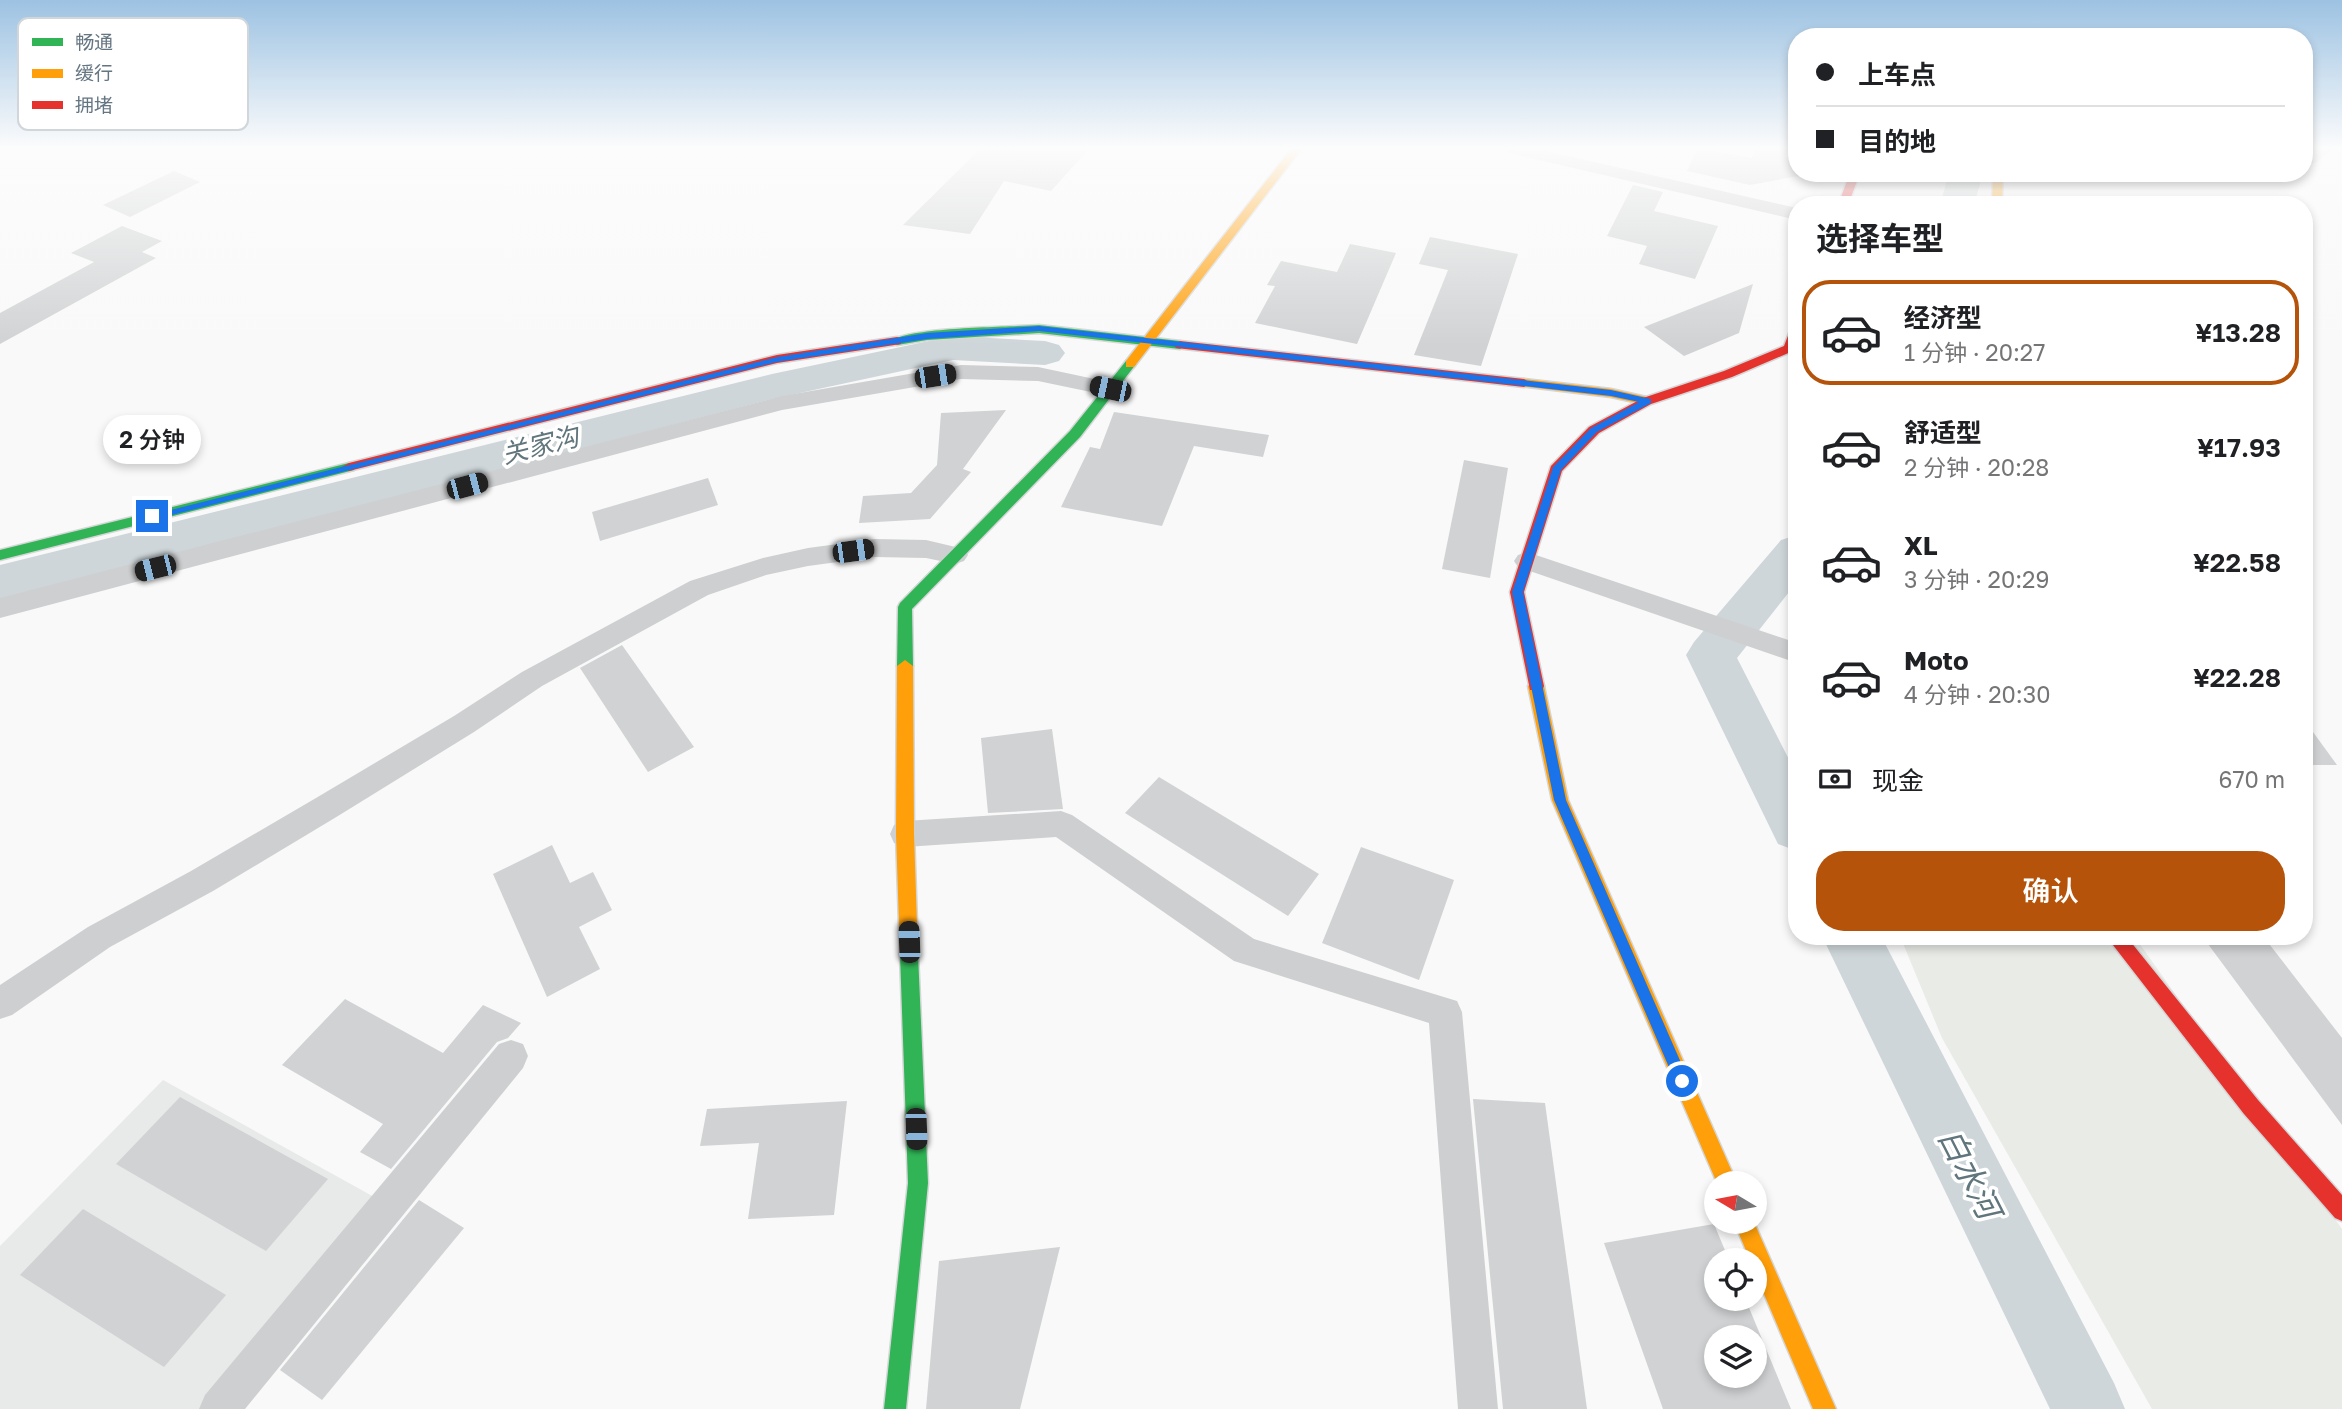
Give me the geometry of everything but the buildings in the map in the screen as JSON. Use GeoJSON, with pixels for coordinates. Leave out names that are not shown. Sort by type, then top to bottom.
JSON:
{"type":"FeatureCollection","features":[{"type":"Feature","properties":{"kind":"main road"},"geometry":{"type":"LineString","coordinates":[[895,1409],[918,1183],[905,834],[905,607],[1075,434],[1246,214]]}},
{"type":"Feature","properties":{"kind":"main road"},"geometry":{"type":"LineString","coordinates":[[6,548],[777,359],[927,336],[1039,328],[1611,393],[1647,401]]}},
{"type":"Feature","properties":{"kind":"main road"},"geometry":{"type":"LineString","coordinates":[[1722,1171],[1560,800],[1517,592],[1556,469],[1594,430],[1647,401],[1728,374],[1788,348]]}},
{"type":"Feature","properties":{"kind":"main road"},"geometry":{"type":"LineString","coordinates":[[2122,945],[2252,1107],[2342,1211]]}},
{"type":"Feature","properties":{"kind":"main road"},"geometry":{"type":"LineString","coordinates":[[1749,1234],[1825,1409]]}},
{"type":"Feature","properties":{"kind":"street"},"geometry":{"type":"LineString","coordinates":[[0,608],[782,403],[961,372],[1038,374],[1110,389]]}},
{"type":"Feature","properties":{"kind":"street"},"geometry":{"type":"LineString","coordinates":[[0,1004],[99,937],[293,827],[464,724],[532,678],[699,588],[762,567],[808,557],[876,548],[926,549],[955,555]]}},
{"type":"Feature","properties":{"kind":"street"},"geometry":{"type":"LineString","coordinates":[[1527,561],[1788,650]]}},
{"type":"Feature","properties":{"kind":"street"},"geometry":{"type":"LineString","coordinates":[[905,834],[1061,824],[1245,951],[1444,1012],[1478,1409]]}},
{"type":"Feature","properties":{"kind":"street"},"geometry":{"type":"LineString","coordinates":[[219,1409],[511,1056]]}},
{"type":"Feature","properties":{"kind":"shaded area"},"geometry":{"type":"Polygon","coordinates":[[[1904,945],[2140,945],[2342,1229],[2342,1409],[2152,1409],[1942,1038],[1904,945]]]}},
{"type":"Feature","properties":{"kind":"shaded area"},"geometry":{"type":"Polygon","coordinates":[[[163,1080],[376,1198],[202,1409],[0,1409],[0,1246],[163,1080]]]}},
{"type":"Feature","properties":{"kind":"waterway","name":"关家沟"},"geometry":{"type":"LineString","coordinates":[[0,582],[772,387],[953,348],[1045,353]]}},
{"type":"Feature","properties":{"kind":"waterway","name":"白水河"},"geometry":{"type":"LineString","coordinates":[[1788,562],[1711,655],[1788,810]]}},
{"type":"Feature","properties":{"kind":"waterway","name":"白水河"},"geometry":{"type":"LineString","coordinates":[[1856,945],[2088,1409]]}},
{"type":"Feature","properties":{"kind":"traffic: fast"},"geometry":{"type":"LineString","coordinates":[[897,341],[927,336],[1039,329],[1180,345]]}},
{"type":"Feature","properties":{"kind":"traffic: fast"},"geometry":{"type":"LineString","coordinates":[[905,666],[905,607],[1075,434],[1130,364]]}},
{"type":"Feature","properties":{"kind":"traffic: fast"},"geometry":{"type":"LineString","coordinates":[[0,555],[349,467]]}},
{"type":"Feature","properties":{"kind":"traffic: fast"},"geometry":{"type":"LineString","coordinates":[[895,1409],[918,1183],[909,954]]}},
{"type":"Feature","properties":{"kind":"traffic: slow"},"geometry":{"type":"LineString","coordinates":[[1130,364],[1246,214]]}},
{"type":"Feature","properties":{"kind":"traffic: slow"},"geometry":{"type":"LineString","coordinates":[[1524,383],[1611,393],[1647,401]]}},
{"type":"Feature","properties":{"kind":"traffic: slow"},"geometry":{"type":"LineString","coordinates":[[905,666],[905,834],[909,954]]}},
{"type":"Feature","properties":{"kind":"traffic: slow"},"geometry":{"type":"LineString","coordinates":[[1536,686],[1560,800],[1722,1171]]}},
{"type":"Feature","properties":{"kind":"traffic: slow"},"geometry":{"type":"LineString","coordinates":[[1749,1234],[1825,1409]]}},
{"type":"Feature","properties":{"kind":"traffic: jam"},"geometry":{"type":"LineString","coordinates":[[349,467],[777,359],[897,341]]}},
{"type":"Feature","properties":{"kind":"traffic: jam"},"geometry":{"type":"LineString","coordinates":[[1180,345],[1524,383]]}},
{"type":"Feature","properties":{"kind":"traffic: jam"},"geometry":{"type":"LineString","coordinates":[[1536,686],[1517,592],[1556,469],[1594,430],[1647,401],[1728,374],[1788,348]]}},
{"type":"Feature","properties":{"kind":"traffic: jam"},"geometry":{"type":"LineString","coordinates":[[2122,945],[2251,1107],[2342,1211]]}},
{"type":"Feature","properties":{"kind":"route"},"geometry":{"type":"LineString","coordinates":[[152,516],[777,359],[927,336],[1039,328],[1611,393],[1647,401],[1594,430],[1556,469],[1517,592],[1560,800],[1682,1081]]}}]}
